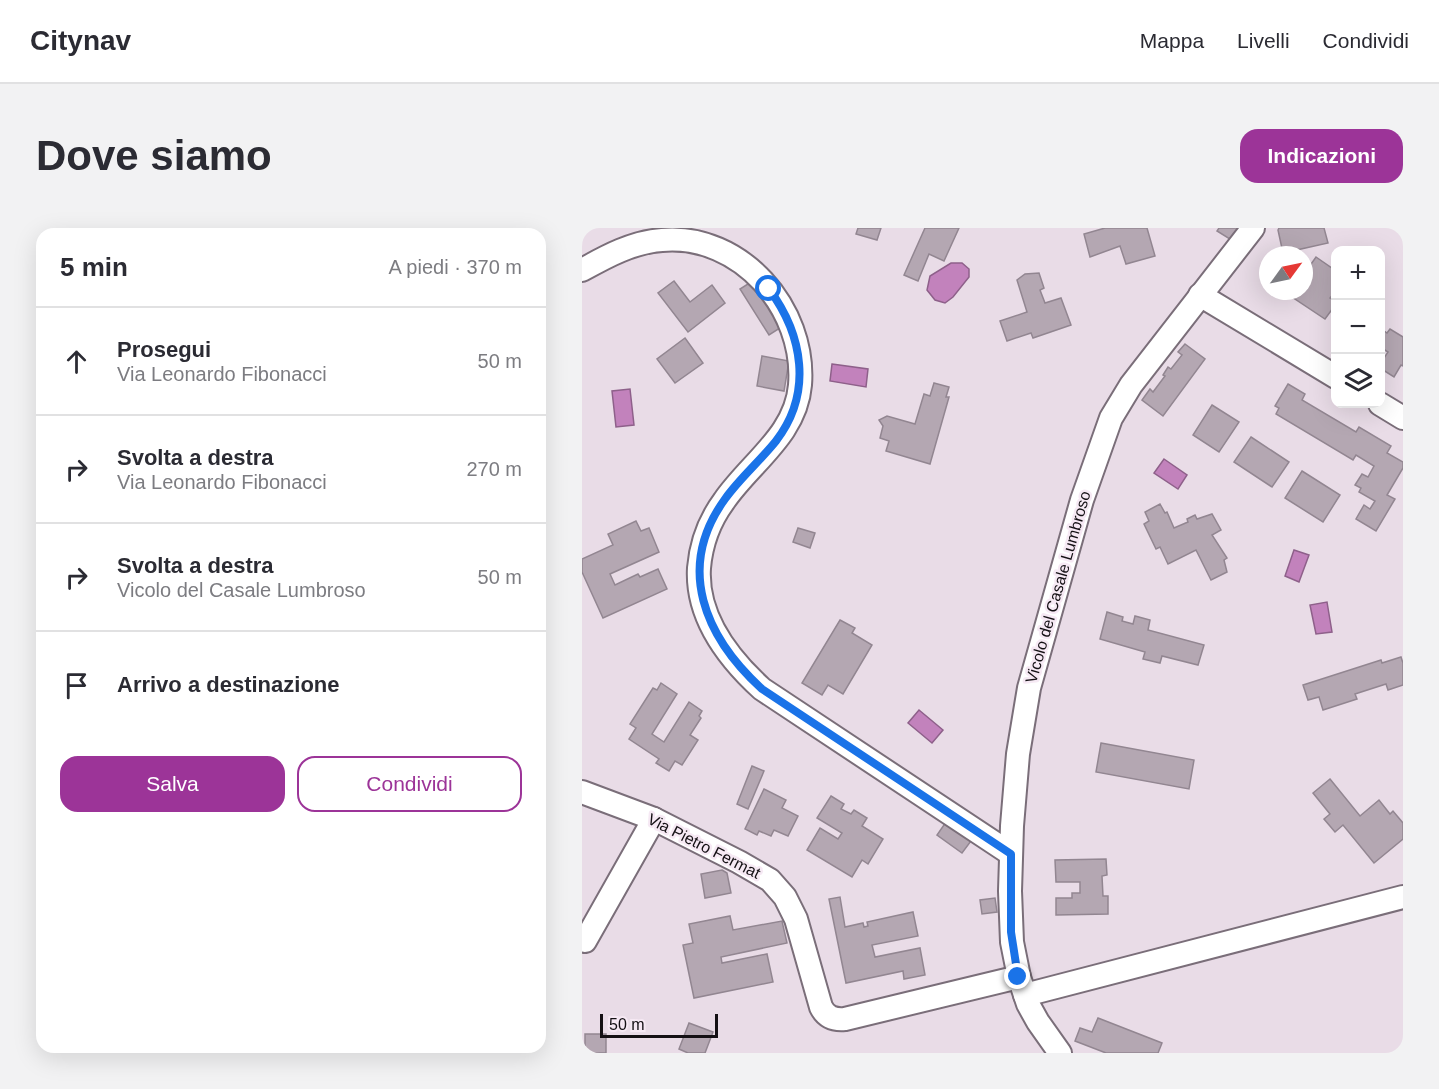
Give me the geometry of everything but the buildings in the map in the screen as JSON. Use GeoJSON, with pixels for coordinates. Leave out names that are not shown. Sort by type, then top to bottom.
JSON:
{"type":"FeatureCollection","features":[{"type":"Feature","properties":{"kind":"street","name":"Vicolo del Casale Lumbroso"},"geometry":{"type":"LineString","coordinates":[[1060,1053],[1038,1022],[1022,986],[1011,932],[1011,854],[1016,766],[1025,706],[1087,482],[1106,429],[1124,396],[1253,228]]}},
{"type":"Feature","properties":{"kind":"street"},"geometry":{"type":"LineString","coordinates":[[582,270],[638,244],[659,240],[680,240],[714,248],[737,258],[759,277],[774,297],[796,341],[800,363],[799,391],[794,411],[784,429],[723,501],[706,535],[701,553],[699,579],[709,620],[731,657],[762,689],[1011,854]]}},
{"type":"Feature","properties":{"kind":"street"},"geometry":{"type":"LineString","coordinates":[[1200,295],[1331,375]]}},
{"type":"Feature","properties":{"kind":"street"},"geometry":{"type":"LineString","coordinates":[[1385,407],[1403,418]]}},
{"type":"Feature","properties":{"kind":"street","name":"Via Pietro Fermat"},"geometry":{"type":"LineString","coordinates":[[582,792],[654,819],[739,862],[770,880],[780,889],[796,919],[821,1006],[826,1015],[832,1018],[845,1019],[1022,986]]}},
{"type":"Feature","properties":{"kind":"street"},"geometry":{"type":"LineString","coordinates":[[585,941],[654,819]]}},
{"type":"Feature","properties":{"kind":"street"},"geometry":{"type":"LineString","coordinates":[[1022,986],[1403,897]]}},
{"type":"Feature","properties":{"kind":"shaded area"},"geometry":{"type":"Polygon","coordinates":[[[951,263],[962,263],[969,269],[969,277],[953,297],[945,303],[935,300],[927,290],[930,276],[951,263]]]}},
{"type":"Feature","properties":{"kind":"shaded area"},"geometry":{"type":"Polygon","coordinates":[[[832,364],[868,369],[866,387],[830,381],[832,364]]]}},
{"type":"Feature","properties":{"kind":"shaded area"},"geometry":{"type":"Polygon","coordinates":[[[630,389],[634,425],[616,427],[612,391],[630,389]]]}},
{"type":"Feature","properties":{"kind":"shaded area"},"geometry":{"type":"Polygon","coordinates":[[[1164,459],[1187,475],[1178,489],[1154,473],[1164,459]]]}},
{"type":"Feature","properties":{"kind":"shaded area"},"geometry":{"type":"Polygon","coordinates":[[[1294,550],[1309,555],[1299,582],[1285,576],[1294,550]]]}},
{"type":"Feature","properties":{"kind":"shaded area"},"geometry":{"type":"Polygon","coordinates":[[[1327,602],[1332,632],[1316,634],[1310,605],[1327,602]]]}},
{"type":"Feature","properties":{"kind":"shaded area"},"geometry":{"type":"Polygon","coordinates":[[[919,710],[943,730],[932,743],[908,723],[919,710]]]}},
{"type":"Feature","properties":{"kind":"route"},"geometry":{"type":"LineString","coordinates":[[769,289],[790,324],[796,341],[800,363],[799,391],[794,411],[784,429],[723,501],[706,535],[701,553],[699,579],[709,620],[731,657],[762,689],[1011,854],[1011,932],[1018,977]]}}]}
